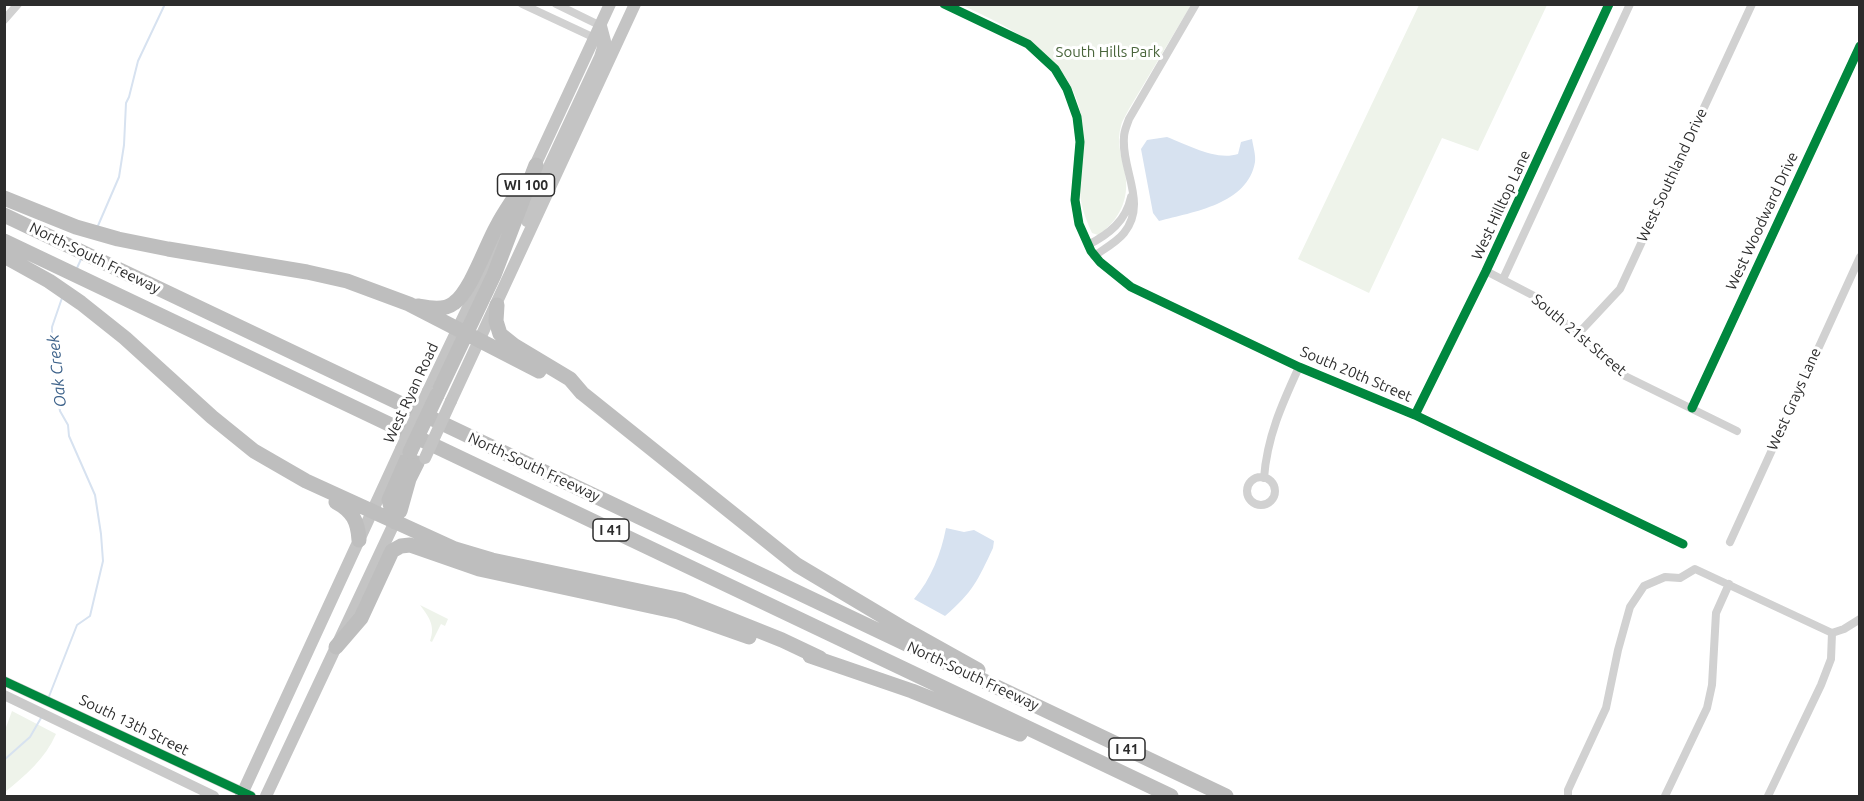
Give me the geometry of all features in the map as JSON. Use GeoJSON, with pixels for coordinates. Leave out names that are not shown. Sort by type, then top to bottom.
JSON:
{"type":"FeatureCollection","features":[{"type":"Feature","properties":{"kind":"highway"},"geometry":{"type":"LineString","coordinates":[[409,304],[432,308],[448,306],[464,293],[497,225],[536,165]]}},
{"type":"Feature","properties":{"kind":"highway"},"geometry":{"type":"LineString","coordinates":[[398,516],[414,454],[441,396],[466,357],[466,337],[498,264],[536,165]]}},
{"type":"Feature","properties":{"kind":"highway"},"geometry":{"type":"LineString","coordinates":[[4,198],[76,227],[118,239],[347,281],[409,304],[466,337],[531,367],[565,387],[582,393]]}},
{"type":"Feature","properties":{"kind":"highway","name":"North-South Freeway"},"geometry":{"type":"LineString","coordinates":[[4,215],[1226,796]]}},
{"type":"Feature","properties":{"kind":"highway","name":"North-South Freeway"},"geometry":{"type":"LineString","coordinates":[[4,241],[1172,796]]}},
{"type":"Feature","properties":{"kind":"highway"},"geometry":{"type":"LineString","coordinates":[[4,256],[49,281],[81,303],[125,338],[212,417],[281,473],[349,510],[358,528],[359,540]]}},
{"type":"Feature","properties":{"kind":"highway"},"geometry":{"type":"LineString","coordinates":[[497,305],[496,321],[500,334],[515,346],[570,379],[582,393],[797,565],[901,627],[962,660],[1028,702]]}},
{"type":"Feature","properties":{"kind":"highway"},"geometry":{"type":"LineString","coordinates":[[265,459],[372,511],[398,516],[455,549],[492,560],[682,600],[782,640],[820,658]]}},
{"type":"Feature","properties":{"kind":"highway"},"geometry":{"type":"LineString","coordinates":[[336,647],[361,618],[392,551],[401,546],[410,545],[479,569],[678,612],[777,647],[820,658],[912,691],[1133,778]]}},
{"type":"Feature","properties":{"kind":"main road"},"geometry":{"type":"LineString","coordinates":[[605,41],[601,26],[610,4]]}},
{"type":"Feature","properties":{"kind":"main road","name":"WI 100"},"geometry":{"type":"LineString","coordinates":[[536,165],[605,41],[634,6]]}},
{"type":"Feature","properties":{"kind":"main road","name":"WI 100"},"geometry":{"type":"LineString","coordinates":[[466,337],[497,305],[605,41]]}},
{"type":"Feature","properties":{"kind":"main road","name":"West Ryan Road"},"geometry":{"type":"LineString","coordinates":[[244,795],[372,511],[414,454]]}},
{"type":"Feature","properties":{"kind":"main road"},"geometry":{"type":"LineString","coordinates":[[266,796],[398,516]]}},
{"type":"Feature","properties":{"kind":"street"},"geometry":{"type":"LineString","coordinates":[[4,20],[18,4]]}},
{"type":"Feature","properties":{"kind":"street"},"geometry":{"type":"LineString","coordinates":[[522,4],[605,41]]}},
{"type":"Feature","properties":{"kind":"street"},"geometry":{"type":"LineString","coordinates":[[556,4],[601,26]]}},
{"type":"Feature","properties":{"kind":"street"},"geometry":{"type":"LineString","coordinates":[[944,4],[1028,44],[1055,69],[1067,89],[1077,117],[1080,137],[1076,213],[1091,251],[1124,232],[1133,216],[1135,201],[1125,157],[1124,136],[1129,119],[1196,4]]}},
{"type":"Feature","properties":{"kind":"street","name":"West Hilltop Lane"},"geometry":{"type":"LineString","coordinates":[[1415,415],[1486,271],[1609,4]]}},
{"type":"Feature","properties":{"kind":"street"},"geometry":{"type":"LineString","coordinates":[[1503,279],[1630,4]]}},
{"type":"Feature","properties":{"kind":"street","name":"West Southland Drive"},"geometry":{"type":"LineString","coordinates":[[1577,335],[1620,289],[1752,4]]}},
{"type":"Feature","properties":{"kind":"street","name":"West Woodward Drive"},"geometry":{"type":"LineString","coordinates":[[1692,408],[1860,46]]}},
{"type":"Feature","properties":{"kind":"street","name":"South 20th Street"},"geometry":{"type":"LineString","coordinates":[[1091,251],[1131,287],[1299,367],[1415,415],[1683,544]]}},
{"type":"Feature","properties":{"kind":"street","name":"West Grays Lane"},"geometry":{"type":"LineString","coordinates":[[1730,542],[1860,256]]}},
{"type":"Feature","properties":{"kind":"street","name":"South 21st Street"},"geometry":{"type":"LineString","coordinates":[[1486,271],[1536,297],[1622,374],[1737,431]]}},
{"type":"Feature","properties":{"kind":"street"},"geometry":{"type":"LineString","coordinates":[[1264,478],[1272,428],[1299,367]]}},
{"type":"Feature","properties":{"kind":"street"},"geometry":{"type":"LineString","coordinates":[[1568,796],[1573,778],[1606,708],[1627,615],[1644,586],[1665,577],[1680,578],[1695,569],[1832,633]]}},
{"type":"Feature","properties":{"kind":"street"},"geometry":{"type":"LineString","coordinates":[[1665,796],[1707,708],[1712,685],[1716,613],[1729,584]]}},
{"type":"Feature","properties":{"kind":"street"},"geometry":{"type":"LineString","coordinates":[[1832,633],[1860,619]]}},
{"type":"Feature","properties":{"kind":"street"},"geometry":{"type":"LineString","coordinates":[[1768,796],[1825,676],[1831,658],[1832,633]]}},
{"type":"Feature","properties":{"kind":"street","name":"South 13th Street"},"geometry":{"type":"LineString","coordinates":[[4,681],[55,703],[244,795]]}},
{"type":"Feature","properties":{"kind":"street","name":"South 13th Street"},"geometry":{"type":"LineString","coordinates":[[4,695],[214,796]]}},
{"type":"Feature","properties":{"kind":"green space","name":"South Hills Park"},"geometry":{"type":"Polygon","coordinates":[[[962,5],[1191,5],[1122,122],[1119,138],[1126,192],[1117,216],[1098,235],[1092,233],[1081,200],[1082,120],[1075,95],[1064,75],[1030,42],[1009,28],[962,5]]]}},
{"type":"Feature","properties":{"kind":"green space"},"geometry":{"type":"Polygon","coordinates":[[[1419,5],[1547,5],[1478,151],[1442,138],[1369,293],[1298,259],[1419,5]]]}},
{"type":"Feature","properties":{"kind":"green space"},"geometry":{"type":"Polygon","coordinates":[[[420,605],[448,619],[445,626],[441,624],[432,642],[430,641],[432,630],[430,621],[420,605]]]}},
{"type":"Feature","properties":{"kind":"green space"},"geometry":{"type":"Polygon","coordinates":[[[12,711],[56,734],[41,759],[5,792],[5,730],[12,711]]]}},
{"type":"Feature","properties":{"kind":"water"},"geometry":{"type":"Polygon","coordinates":[[[1167,137],[1211,154],[1229,156],[1238,154],[1241,142],[1252,139],[1255,162],[1250,176],[1242,188],[1217,204],[1159,221],[1153,213],[1141,149],[1147,140],[1167,137]]]}},
{"type":"Feature","properties":{"kind":"water"},"geometry":{"type":"Polygon","coordinates":[[[946,528],[964,532],[974,530],[994,541],[993,548],[974,585],[945,616],[914,599],[935,566],[946,528]]]}},
{"type":"Feature","properties":{"kind":"waterway","name":"Oak Creek"},"geometry":{"type":"LineString","coordinates":[[97,228],[119,177],[124,145],[126,103],[138,61],[165,4]]}},
{"type":"Feature","properties":{"kind":"waterway","name":"Oak Creek"},"geometry":{"type":"LineString","coordinates":[[77,268],[82,257]]}},
{"type":"Feature","properties":{"kind":"waterway","name":"Oak Creek"},"geometry":{"type":"LineString","coordinates":[[48,699],[77,625],[90,616],[103,561],[95,495],[69,436],[68,425],[60,411],[52,363],[52,327],[62,298]]}},
{"type":"Feature","properties":{"kind":"waterway","name":"Oak Creek"},"geometry":{"type":"LineString","coordinates":[[4,760],[30,737],[41,718]]}},
{"type":"Feature","properties":{"kind":"cycle path"},"geometry":{"type":"LineString","coordinates":[[944,4],[1028,44],[1055,69],[1067,89],[1077,117],[1080,142],[1075,200],[1079,224],[1091,251],[1100,262],[1131,287],[1299,367],[1415,415],[1683,544]]}},
{"type":"Feature","properties":{"kind":"cycle path"},"geometry":{"type":"LineString","coordinates":[[1415,415],[1486,271],[1609,4]]}},
{"type":"Feature","properties":{"kind":"cycle path"},"geometry":{"type":"LineString","coordinates":[[1692,408],[1860,46]]}},
{"type":"Feature","properties":{"kind":"cycle path"},"geometry":{"type":"LineString","coordinates":[[4,681],[251,796]]}}]}
